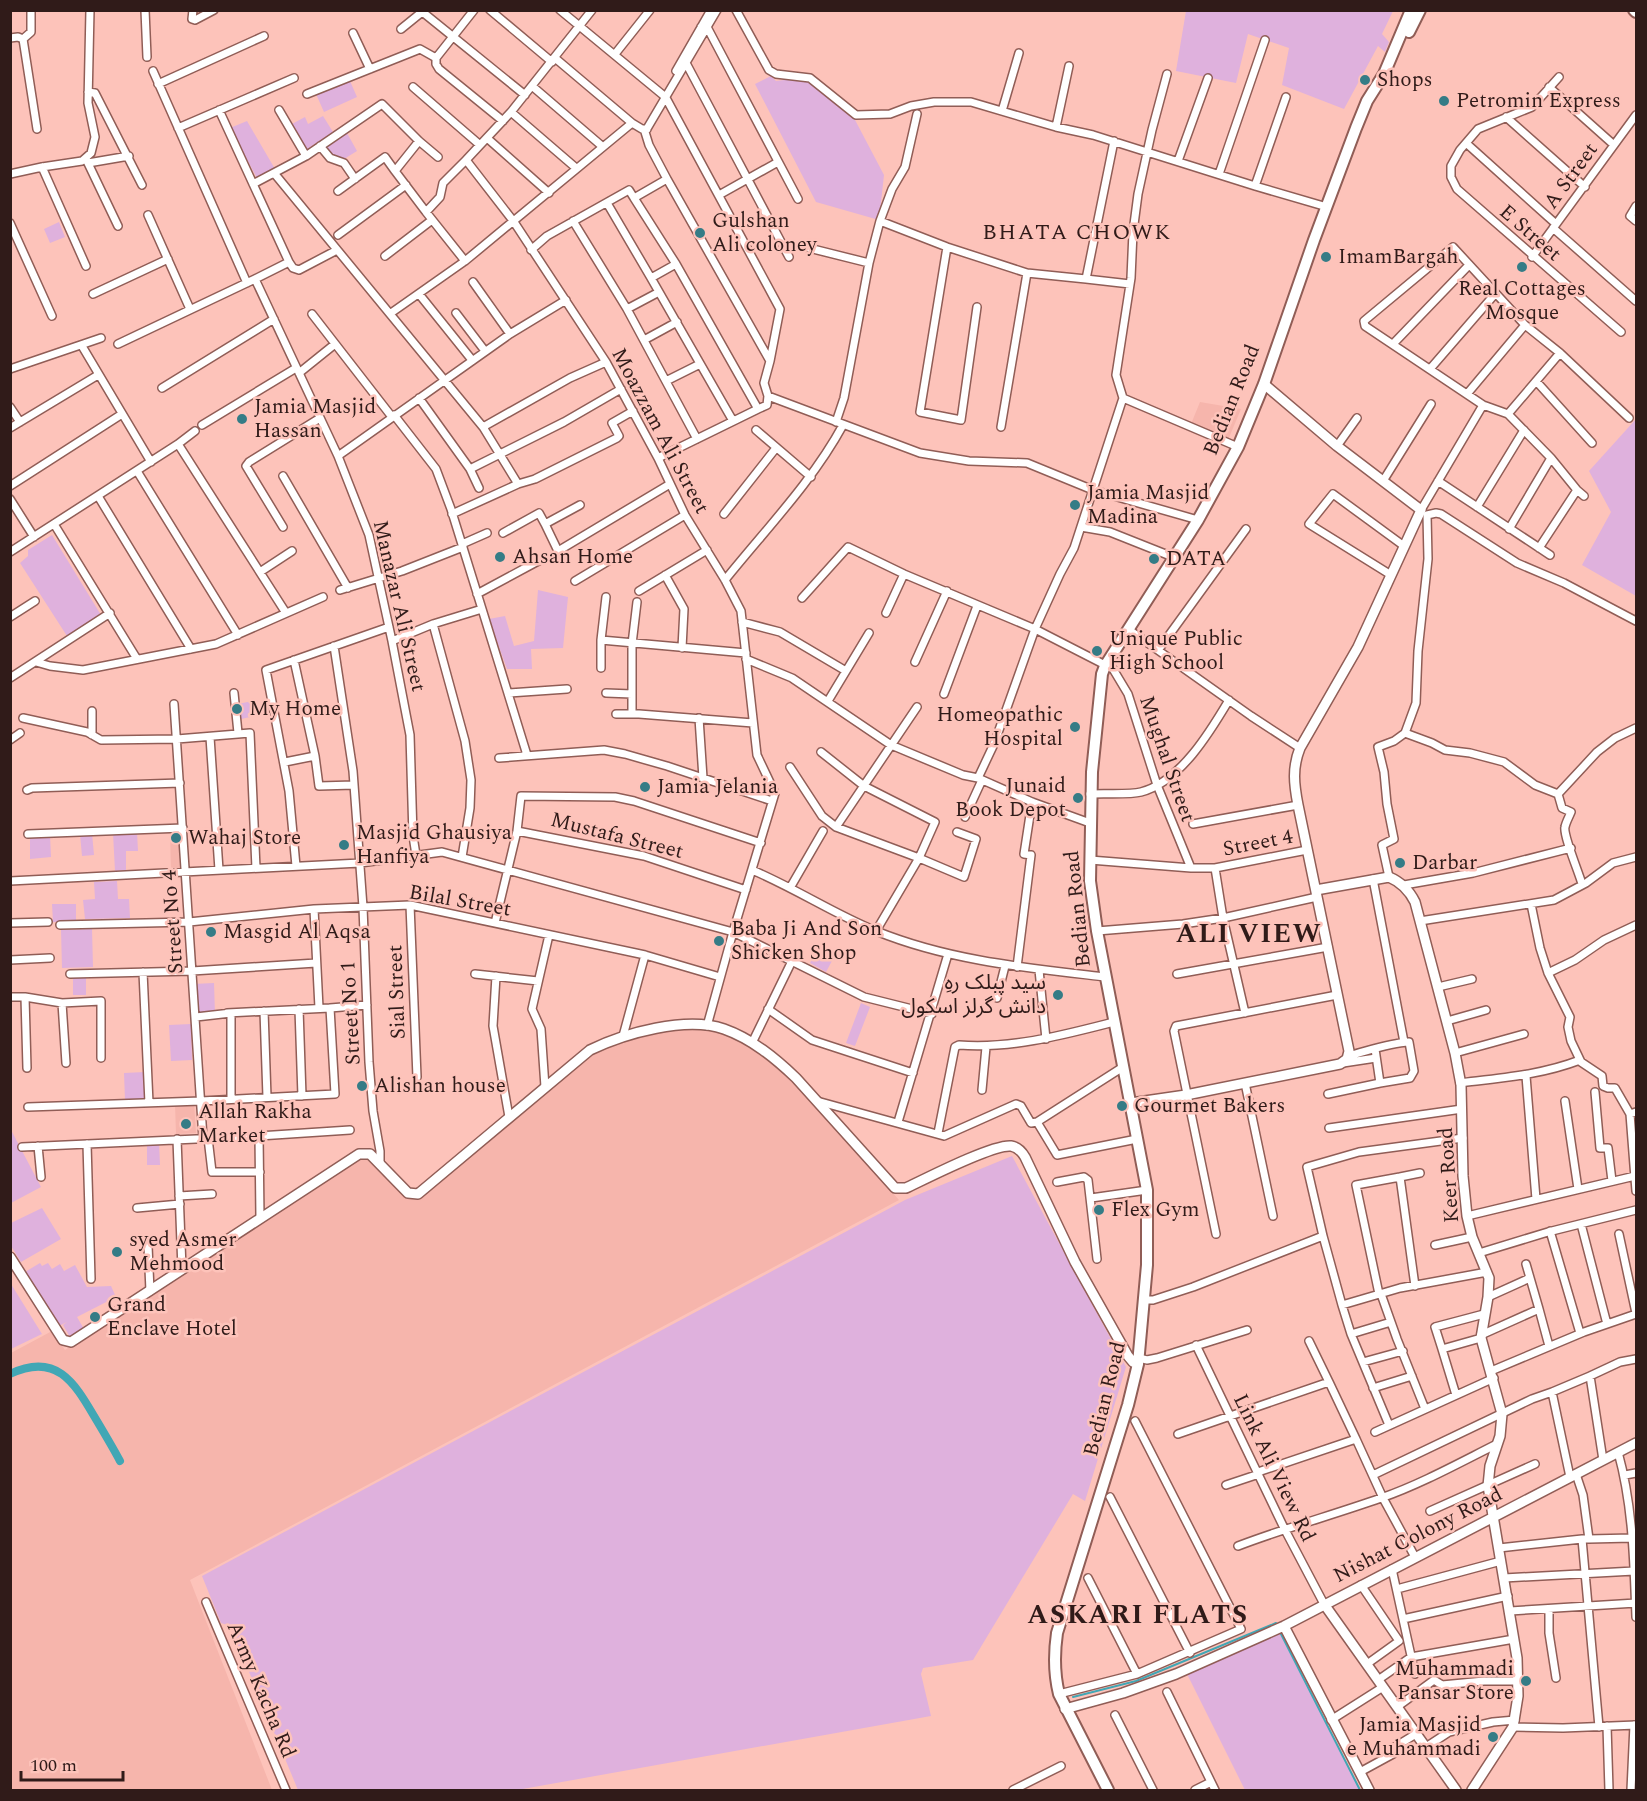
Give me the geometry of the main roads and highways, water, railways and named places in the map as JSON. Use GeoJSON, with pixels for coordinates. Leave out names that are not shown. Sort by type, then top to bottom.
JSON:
{"type":"FeatureCollection","features":[{"type":"Feature","properties":{"kind":"main road","name":"Bedian Road"},"geometry":{"type":"LineString","coordinates":[[1389,63],[1411,10]]}},
{"type":"Feature","properties":{"kind":"main road","name":"Bedian Road"},"geometry":{"type":"LineString","coordinates":[[1108,1791],[1062,1702],[1056,1684],[1054,1654],[1057,1633],[1128,1405],[1138,1361],[1147,1265],[1147,1190],[1097,931],[1090,881],[1090,794],[1098,700],[1105,666],[1198,519],[1238,447],[1264,384],[1367,101],[1420,10]]}},
{"type":"Feature","properties":{"kind":"waterway"},"geometry":{"type":"LineString","coordinates":[[10,1374],[40,1366],[62,1374],[79,1392],[120,1461]]}},
{"type":"Feature","properties":{"kind":"waterway"},"geometry":{"type":"LineString","coordinates":[[1073,1697],[1136,1681],[1276,1623]]}},
{"type":"Feature","properties":{"kind":"waterway"},"geometry":{"type":"LineString","coordinates":[[1280,1632],[1360,1790]]}},
{"type":"Feature","properties":{"kind":"place","name":"Shops"},"geometry":{"type":"Point","coordinates":[1365,80]}},
{"type":"Feature","properties":{"kind":"place","name":"Petromin Express"},"geometry":{"type":"Point","coordinates":[1444,101]}},
{"type":"Feature","properties":{"kind":"place","name":"Gulshan Ali coloney"},"geometry":{"type":"Point","coordinates":[700,233]}},
{"type":"Feature","properties":{"kind":"place","name":"ImamBargah"},"geometry":{"type":"Point","coordinates":[1326,257]}},
{"type":"Feature","properties":{"kind":"place","name":"Real Cottages Mosque"},"geometry":{"type":"Point","coordinates":[1522,267]}},
{"type":"Feature","properties":{"kind":"place","name":"Jamia Masjid Hassan"},"geometry":{"type":"Point","coordinates":[242,419]}},
{"type":"Feature","properties":{"kind":"place","name":"Jamia Masjid Madina"},"geometry":{"type":"Point","coordinates":[1075,505]}},
{"type":"Feature","properties":{"kind":"place","name":"Ahsan Home"},"geometry":{"type":"Point","coordinates":[500,557]}},
{"type":"Feature","properties":{"kind":"place","name":"DATA"},"geometry":{"type":"Point","coordinates":[1154,559]}},
{"type":"Feature","properties":{"kind":"place","name":"Unique Public High School"},"geometry":{"type":"Point","coordinates":[1097,651]}},
{"type":"Feature","properties":{"kind":"place","name":"My Home"},"geometry":{"type":"Point","coordinates":[237,709]}},
{"type":"Feature","properties":{"kind":"place","name":"Homeopathic Hospital"},"geometry":{"type":"Point","coordinates":[1075,727]}},
{"type":"Feature","properties":{"kind":"place","name":"Jamia Jelania"},"geometry":{"type":"Point","coordinates":[645,787]}},
{"type":"Feature","properties":{"kind":"place","name":"Junaid Book Depot"},"geometry":{"type":"Point","coordinates":[1078,798]}},
{"type":"Feature","properties":{"kind":"place","name":"Wahaj Store"},"geometry":{"type":"Point","coordinates":[176,838]}},
{"type":"Feature","properties":{"kind":"place","name":"Masjid Ghausiya Hanfiya"},"geometry":{"type":"Point","coordinates":[344,845]}},
{"type":"Feature","properties":{"kind":"place","name":"Darbar"},"geometry":{"type":"Point","coordinates":[1400,863]}},
{"type":"Feature","properties":{"kind":"place","name":"Masgid Al Aqsa"},"geometry":{"type":"Point","coordinates":[211,932]}},
{"type":"Feature","properties":{"kind":"place","name":"Baba Ji And Son Shicken Shop"},"geometry":{"type":"Point","coordinates":[719,941]}},
{"type":"Feature","properties":{"kind":"place","name":"سید پبلک رہِ دانش گرلز اسکول"},"geometry":{"type":"Point","coordinates":[1058,995]}},
{"type":"Feature","properties":{"kind":"place","name":"Alishan house"},"geometry":{"type":"Point","coordinates":[362,1086]}},
{"type":"Feature","properties":{"kind":"place","name":"Gourmet Bakers"},"geometry":{"type":"Point","coordinates":[1122,1106]}},
{"type":"Feature","properties":{"kind":"place","name":"Allah Rakha Market"},"geometry":{"type":"Point","coordinates":[186,1124]}},
{"type":"Feature","properties":{"kind":"place","name":"Flex Gym"},"geometry":{"type":"Point","coordinates":[1099,1210]}},
{"type":"Feature","properties":{"kind":"place","name":"syed Asmer Mehmood"},"geometry":{"type":"Point","coordinates":[117,1252]}},
{"type":"Feature","properties":{"kind":"place","name":"Grand Enclave Hotel"},"geometry":{"type":"Point","coordinates":[95,1317]}},
{"type":"Feature","properties":{"kind":"place","name":"Muhammadi Pansar Store"},"geometry":{"type":"Point","coordinates":[1526,1681]}},
{"type":"Feature","properties":{"kind":"place","name":"Jamia Masjid e Muhammadi"},"geometry":{"type":"Point","coordinates":[1493,1737]}},
{"type":"Feature","properties":{"kind":"district","name":"BHATA CHOWK"},"geometry":{"type":"Point","coordinates":[1077,232]}},
{"type":"Feature","properties":{"kind":"district","name":"ALI VIEW"},"geometry":{"type":"Point","coordinates":[1249,934]}},
{"type":"Feature","properties":{"kind":"district","name":"ASKARI FLATS"},"geometry":{"type":"Point","coordinates":[1138,1615]}}]}
